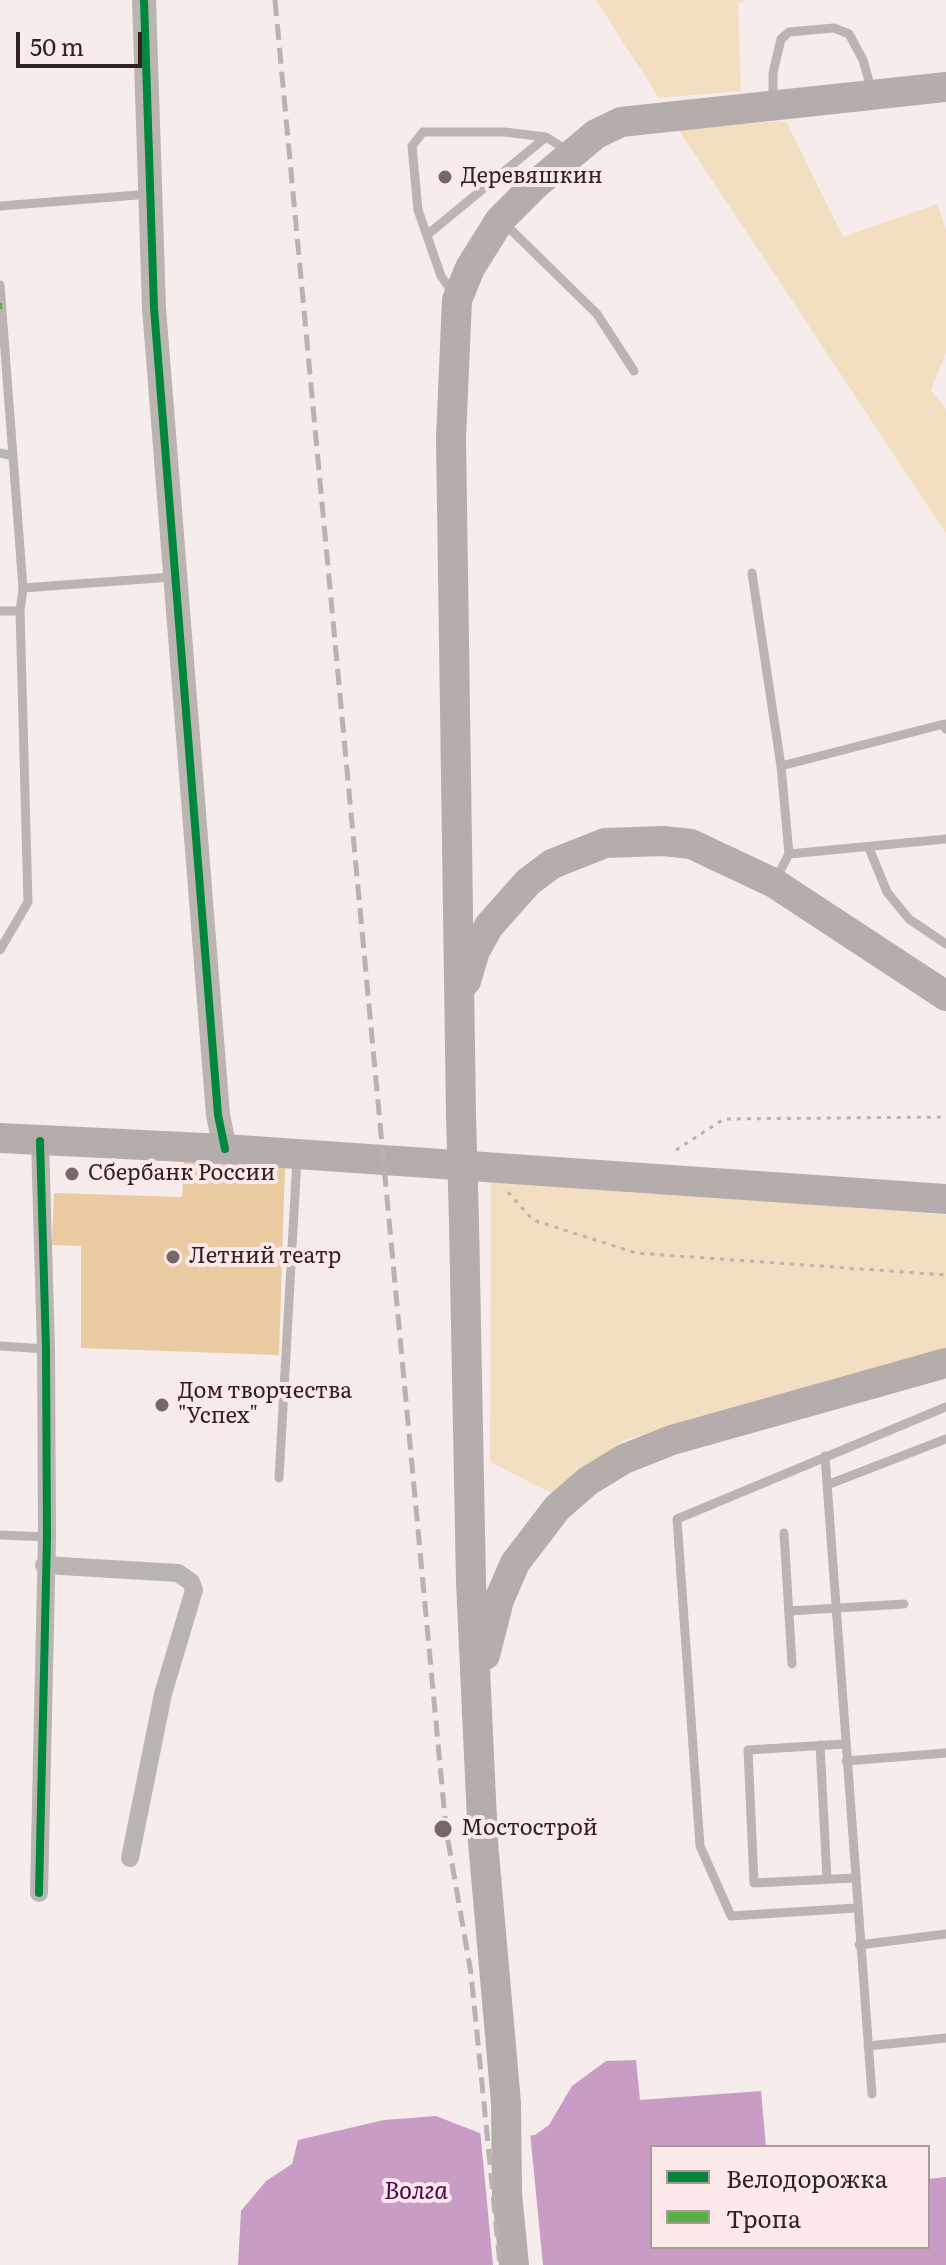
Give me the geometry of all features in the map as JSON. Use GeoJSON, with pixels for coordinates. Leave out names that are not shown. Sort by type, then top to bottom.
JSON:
{"type":"FeatureCollection","features":[{"type":"Feature","properties":{"kind":"main road"},"geometry":{"type":"LineString","coordinates":[[530,2265],[522,2193],[506,2103],[493,1971],[471,1582],[451,438],[457,300],[470,268],[500,220],[559,145],[596,134],[621,122],[658,115],[773,107],[946,87]]}},
{"type":"Feature","properties":{"kind":"main road"},"geometry":{"type":"LineString","coordinates":[[460,1019],[475,951],[489,926],[528,882],[552,864],[587,848],[632,841],[691,844],[774,883],[946,996]]}},
{"type":"Feature","properties":{"kind":"main road"},"geometry":{"type":"LineString","coordinates":[[0,1138],[225,1149],[946,1199]]}},
{"type":"Feature","properties":{"kind":"main road"},"geometry":{"type":"LineString","coordinates":[[479,1725],[486,1645],[499,1600],[515,1563],[549,1516],[588,1481],[624,1459],[672,1440],[946,1363]]}},
{"type":"Feature","properties":{"kind":"main road"},"geometry":{"type":"LineString","coordinates":[[506,2103],[507,2194],[514,2265]]}},
{"type":"Feature","properties":{"kind":"street"},"geometry":{"type":"LineString","coordinates":[[144,0],[154,308],[218,1115],[225,1149]]}},
{"type":"Feature","properties":{"kind":"street"},"geometry":{"type":"LineString","coordinates":[[39,1893],[47,1537],[40,1141]]}},
{"type":"Feature","properties":{"kind":"street"},"geometry":{"type":"LineString","coordinates":[[44,1565],[178,1573],[191,1582],[194,1590],[163,1694],[130,1858]]}},
{"type":"Feature","properties":{"kind":"lane"},"geometry":{"type":"LineString","coordinates":[[773,107],[773,73],[781,39],[789,32],[834,28],[849,34],[863,60],[873,96]]}},
{"type":"Feature","properties":{"kind":"lane"},"geometry":{"type":"LineString","coordinates":[[457,300],[441,276],[418,210],[412,146],[423,132],[504,132],[559,145]]}},
{"type":"Feature","properties":{"kind":"lane"},"geometry":{"type":"LineString","coordinates":[[427,235],[559,145]]}},
{"type":"Feature","properties":{"kind":"lane"},"geometry":{"type":"LineString","coordinates":[[0,206],[150,194]]}},
{"type":"Feature","properties":{"kind":"lane"},"geometry":{"type":"LineString","coordinates":[[500,220],[597,314],[634,371]]}},
{"type":"Feature","properties":{"kind":"lane"},"geometry":{"type":"LineString","coordinates":[[0,285],[23,588],[20,611],[28,902],[0,950]]}},
{"type":"Feature","properties":{"kind":"lane"},"geometry":{"type":"LineString","coordinates":[[0,453],[13,456]]}},
{"type":"Feature","properties":{"kind":"lane"},"geometry":{"type":"LineString","coordinates":[[752,573],[781,766],[789,854],[774,883]]}},
{"type":"Feature","properties":{"kind":"lane"},"geometry":{"type":"LineString","coordinates":[[23,588],[175,577]]}},
{"type":"Feature","properties":{"kind":"lane"},"geometry":{"type":"LineString","coordinates":[[0,611],[20,611]]}},
{"type":"Feature","properties":{"kind":"lane"},"geometry":{"type":"LineString","coordinates":[[781,766],[944,724],[946,729]]}},
{"type":"Feature","properties":{"kind":"lane"},"geometry":{"type":"LineString","coordinates":[[789,854],[946,839]]}},
{"type":"Feature","properties":{"kind":"lane"},"geometry":{"type":"LineString","coordinates":[[869,848],[887,892],[909,919],[946,944]]}},
{"type":"Feature","properties":{"kind":"lane"},"geometry":{"type":"LineString","coordinates":[[279,1478],[298,1156]]}},
{"type":"Feature","properties":{"kind":"lane"},"geometry":{"type":"LineString","coordinates":[[0,1346],[46,1349]]}},
{"type":"Feature","properties":{"kind":"lane"},"geometry":{"type":"LineString","coordinates":[[856,1908],[731,1916],[700,1846],[677,1519],[946,1407]]}},
{"type":"Feature","properties":{"kind":"lane"},"geometry":{"type":"LineString","coordinates":[[827,1485],[946,1439]]}},
{"type":"Feature","properties":{"kind":"lane"},"geometry":{"type":"LineString","coordinates":[[825,1456],[872,2094]]}},
{"type":"Feature","properties":{"kind":"lane"},"geometry":{"type":"LineString","coordinates":[[784,1533],[792,1664]]}},
{"type":"Feature","properties":{"kind":"lane"},"geometry":{"type":"LineString","coordinates":[[0,1535],[47,1537]]}},
{"type":"Feature","properties":{"kind":"lane"},"geometry":{"type":"LineString","coordinates":[[789,1611],[904,1604]]}},
{"type":"Feature","properties":{"kind":"lane"},"geometry":{"type":"LineString","coordinates":[[844,1744],[748,1750],[754,1883],[854,1878]]}},
{"type":"Feature","properties":{"kind":"lane"},"geometry":{"type":"LineString","coordinates":[[820,1745],[827,1879]]}},
{"type":"Feature","properties":{"kind":"lane"},"geometry":{"type":"LineString","coordinates":[[846,1761],[946,1753]]}},
{"type":"Feature","properties":{"kind":"lane"},"geometry":{"type":"LineString","coordinates":[[859,1945],[946,1934]]}},
{"type":"Feature","properties":{"kind":"lane"},"geometry":{"type":"LineString","coordinates":[[868,2046],[946,2038]]}},
{"type":"Feature","properties":{"kind":"path"},"geometry":{"type":"LineString","coordinates":[[676,1150],[724,1119],[946,1117]]}},
{"type":"Feature","properties":{"kind":"path"},"geometry":{"type":"LineString","coordinates":[[506,1189],[533,1220],[636,1253],[946,1275]]}},
{"type":"Feature","properties":{"kind":"shaded area"},"geometry":{"type":"Polygon","coordinates":[[[596,0],[747,0],[738,3],[741,91],[659,98],[596,0]]]}},
{"type":"Feature","properties":{"kind":"shaded area"},"geometry":{"type":"Polygon","coordinates":[[[786,121],[843,237],[937,204],[946,229],[946,352],[931,390],[946,409],[946,533],[678,129],[786,121]]]}},
{"type":"Feature","properties":{"kind":"shaded area"},"geometry":{"type":"Polygon","coordinates":[[[184,1160],[285,1167],[279,1355],[81,1348],[81,1246],[52,1245],[54,1193],[182,1197],[184,1160]]]}},
{"type":"Feature","properties":{"kind":"shaded area"},"geometry":{"type":"Polygon","coordinates":[[[491,1179],[946,1215],[946,1348],[624,1440],[551,1493],[490,1462],[491,1179]]]}},
{"type":"Feature","properties":{"kind":"water","name":"Волга"},"geometry":{"type":"Polygon","coordinates":[[[636,2060],[640,2100],[761,2091],[766,2145],[650,2145],[650,2249],[930,2249],[930,2179],[946,2177],[946,2265],[238,2265],[241,2211],[266,2181],[292,2164],[298,2140],[384,2120],[436,2116],[495,2139],[535,2135],[549,2125],[572,2086],[606,2061],[636,2060]]]}},
{"type":"Feature","properties":{"kind":"pier"},"geometry":{"type":"Polygon","coordinates":[[[480,2129],[495,2135],[530,2132],[543,2265],[493,2265],[480,2129]]]}},
{"type":"Feature","properties":{"kind":"railway"},"geometry":{"type":"LineString","coordinates":[[275,0],[446,1829],[471,1973],[500,2265]]}},
{"type":"Feature","properties":{"kind":"cycle path"},"geometry":{"type":"LineString","coordinates":[[144,0],[154,308],[218,1115],[225,1149]]}},
{"type":"Feature","properties":{"kind":"cycle path"},"geometry":{"type":"LineString","coordinates":[[39,1893],[47,1537],[40,1141]]}},
{"type":"Feature","properties":{"kind":"place","name":"Деревяшкин"},"geometry":{"type":"Point","coordinates":[445,177]}},
{"type":"Feature","properties":{"kind":"place","name":"Сбербанк России"},"geometry":{"type":"Point","coordinates":[72,1174]}},
{"type":"Feature","properties":{"kind":"place","name":"Летний театр"},"geometry":{"type":"Point","coordinates":[173,1257]}},
{"type":"Feature","properties":{"kind":"place","name":"Дом творчества \"Успех\""},"geometry":{"type":"Point","coordinates":[162,1405]}},
{"type":"Feature","properties":{"kind":"place","name":"Мостострой"},"geometry":{"type":"Point","coordinates":[443,1829]}}]}
